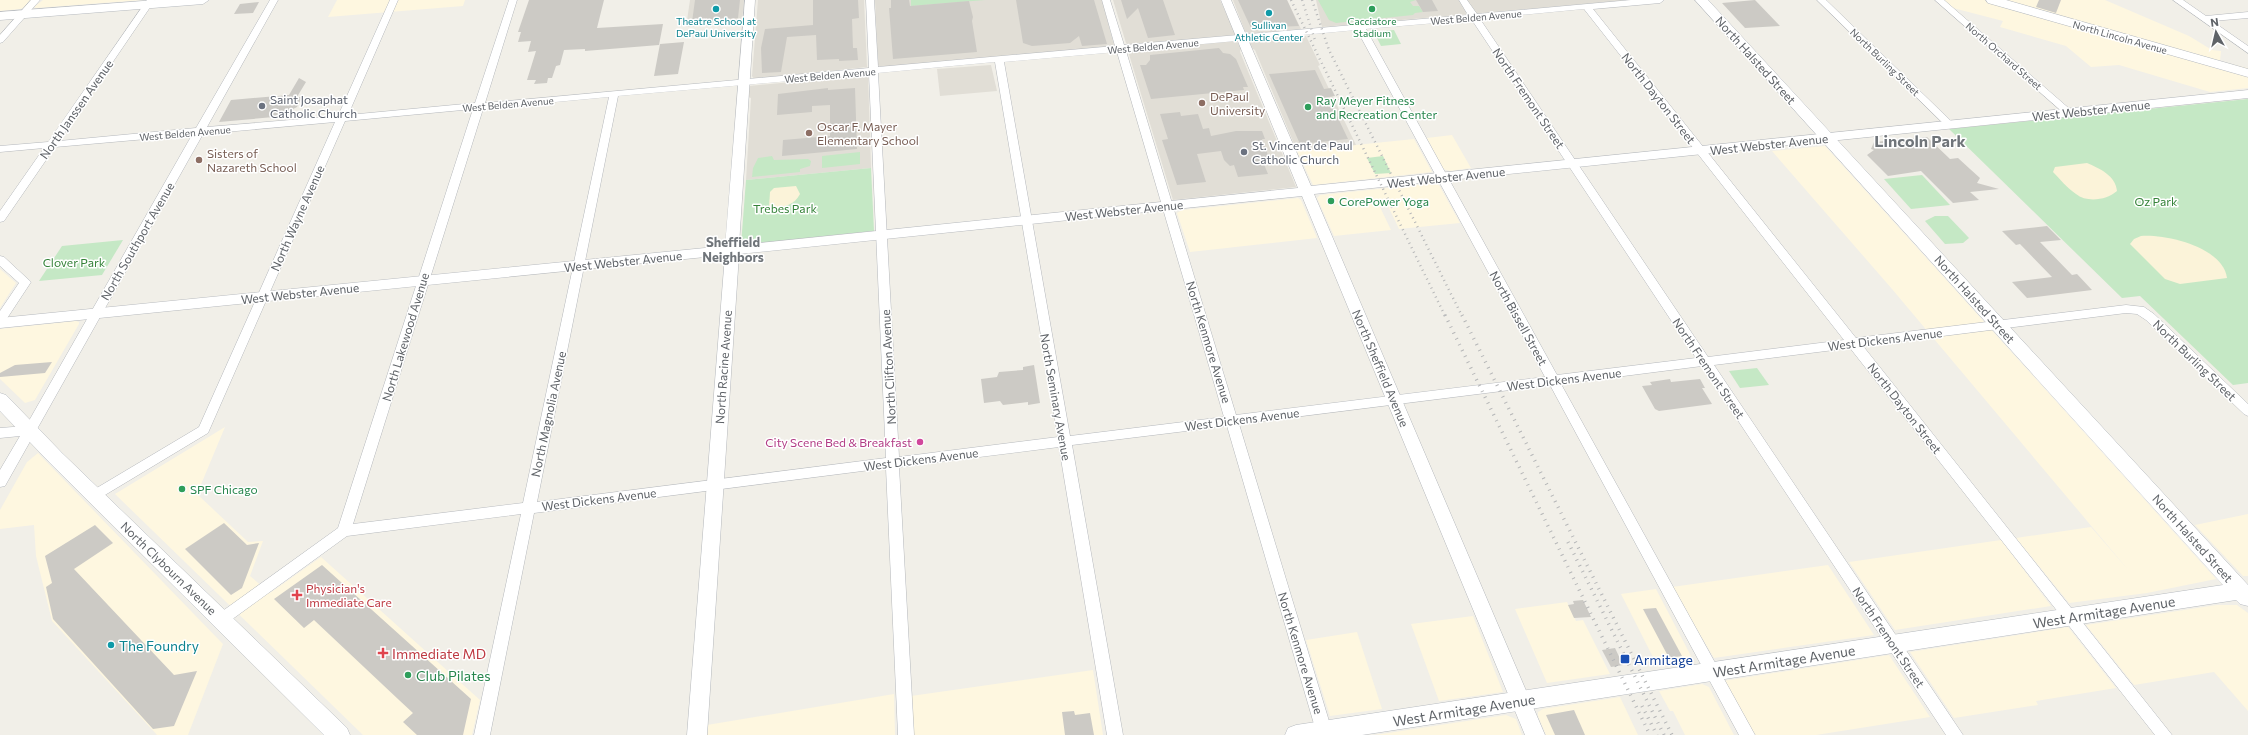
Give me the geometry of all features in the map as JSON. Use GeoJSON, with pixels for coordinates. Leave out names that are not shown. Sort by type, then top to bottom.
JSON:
{"type":"FeatureCollection","features":[{"type":"Feature","properties":{"kind":"main road"},"geometry":{"type":"LineString","coordinates":[[0,16],[150,2],[203,0]]}},
{"type":"Feature","properties":{"kind":"main road","name":"North Halsted Street"},"geometry":{"type":"LineString","coordinates":[[1701,0],[1826,138],[2246,593]]}},
{"type":"Feature","properties":{"kind":"main road","name":"North Lincoln Avenue"},"geometry":{"type":"LineString","coordinates":[[1992,0],[2248,73]]}},
{"type":"Feature","properties":{"kind":"main road","name":"North Clybourn Avenue"},"geometry":{"type":"LineString","coordinates":[[0,400],[95,496],[339,735]]}},
{"type":"Feature","properties":{"kind":"main road","name":"West Armitage Avenue"},"geometry":{"type":"LineString","coordinates":[[1296,735],[1324,731],[1358,730],[1521,701],[2071,617],[2246,593]]}},
{"type":"Feature","properties":{"kind":"street"},"geometry":{"type":"LineString","coordinates":[[0,40],[21,14],[36,0]]}},
{"type":"Feature","properties":{"kind":"street","name":"North Southport Avenue"},"geometry":{"type":"LineString","coordinates":[[0,482],[274,0]]}},
{"type":"Feature","properties":{"kind":"street","name":"North Wayne Avenue"},"geometry":{"type":"LineString","coordinates":[[95,496],[204,430],[261,297],[394,0]]}},
{"type":"Feature","properties":{"kind":"street","name":"North Lakewood Avenue"},"geometry":{"type":"LineString","coordinates":[[344,531],[422,281],[513,0]]}},
{"type":"Feature","properties":{"kind":"street","name":"North Racine Avenue"},"geometry":{"type":"LineString","coordinates":[[696,735],[750,0]]}},
{"type":"Feature","properties":{"kind":"street","name":"North Clifton Avenue"},"geometry":{"type":"LineString","coordinates":[[870,0],[906,735]]}},
{"type":"Feature","properties":{"kind":"street","name":"North Kenmore Avenue"},"geometry":{"type":"LineString","coordinates":[[1106,0],[1324,731]]}},
{"type":"Feature","properties":{"kind":"street","name":"North Sheffield Avenue"},"geometry":{"type":"LineString","coordinates":[[1226,0],[1535,735]]}},
{"type":"Feature","properties":{"kind":"street","name":"North Fremont Street"},"geometry":{"type":"LineString","coordinates":[[1463,0],[1955,735]]}},
{"type":"Feature","properties":{"kind":"street","name":"West Belden Avenue"},"geometry":{"type":"LineString","coordinates":[[0,149],[1587,7],[1606,2],[1660,0]]}},
{"type":"Feature","properties":{"kind":"street","name":"North Burling Street"},"geometry":{"type":"LineString","coordinates":[[1821,0],[1950,125]]}},
{"type":"Feature","properties":{"kind":"street","name":"North Orchard Street"},"geometry":{"type":"LineString","coordinates":[[1939,0],[2069,112]]}},
{"type":"Feature","properties":{"kind":"street"},"geometry":{"type":"LineString","coordinates":[[2177,0],[2248,50]]}},
{"type":"Feature","properties":{"kind":"street","name":"North Janssen Avenue"},"geometry":{"type":"LineString","coordinates":[[0,219],[150,2]]}},
{"type":"Feature","properties":{"kind":"street","name":"North Dayton Street"},"geometry":{"type":"LineString","coordinates":[[1587,7],[2164,735]]}},
{"type":"Feature","properties":{"kind":"street"},"geometry":{"type":"LineString","coordinates":[[2204,19],[2248,15]]}},
{"type":"Feature","properties":{"kind":"street","name":"North Bissell Street"},"geometry":{"type":"LineString","coordinates":[[1360,27],[1747,735]]}},
{"type":"Feature","properties":{"kind":"street","name":"North Seminary Avenue"},"geometry":{"type":"LineString","coordinates":[[999,60],[1063,442],[1115,735]]}},
{"type":"Feature","properties":{"kind":"street","name":"North Magnolia Avenue"},"geometry":{"type":"LineString","coordinates":[[482,735],[614,94]]}},
{"type":"Feature","properties":{"kind":"street","name":"West Webster Avenue"},"geometry":{"type":"LineString","coordinates":[[0,323],[1168,206],[2248,94]]}},
{"type":"Feature","properties":{"kind":"street"},"geometry":{"type":"LineString","coordinates":[[0,260],[25,282],[0,320]]}},
{"type":"Feature","properties":{"kind":"street","name":"West Dickens Avenue"},"geometry":{"type":"LineString","coordinates":[[344,531],[2126,309],[2140,310]]}},
{"type":"Feature","properties":{"kind":"street","name":"North Burling Street"},"geometry":{"type":"LineString","coordinates":[[2140,310],[2150,317],[2248,411]]}},
{"type":"Feature","properties":{"kind":"street"},"geometry":{"type":"LineString","coordinates":[[0,433],[30,430]]}},
{"type":"Feature","properties":{"kind":"street"},"geometry":{"type":"LineString","coordinates":[[222,619],[344,531]]}},
{"type":"Feature","properties":{"kind":"shaded area"},"geometry":{"type":"Polygon","coordinates":[[[0,0],[32,0],[26,7],[0,11],[0,0]]]}},
{"type":"Feature","properties":{"kind":"shaded area"},"geometry":{"type":"Polygon","coordinates":[[[43,0],[142,0],[34,7],[43,0]]]}},
{"type":"Feature","properties":{"kind":"shaded area"},"geometry":{"type":"Polygon","coordinates":[[[337,0],[465,0],[463,6],[328,17],[337,0]]]}},
{"type":"Feature","properties":{"kind":"shaded area","name":"Theatre School at DePaul University"},"geometry":{"type":"Polygon","coordinates":[[[690,0],[744,0],[742,22],[686,27],[690,0]]]}},
{"type":"Feature","properties":{"kind":"shaded area"},"geometry":{"type":"Polygon","coordinates":[[[758,0],[864,0],[867,67],[754,79],[752,76],[758,0]]]}},
{"type":"Feature","properties":{"kind":"shaded area"},"geometry":{"type":"Polygon","coordinates":[[[875,0],[1102,0],[1114,45],[1113,47],[881,67],[878,65],[875,0]]]}},
{"type":"Feature","properties":{"kind":"shaded area"},"geometry":{"type":"Polygon","coordinates":[[[1113,0],[1220,0],[1236,35],[1128,45],[1126,43],[1113,0]]]}},
{"type":"Feature","properties":{"kind":"shaded area","name":"Sullivan Athletic Center"},"geometry":{"type":"Polygon","coordinates":[[[1233,0],[1287,0],[1301,29],[1246,34],[1233,0]]]}},
{"type":"Feature","properties":{"kind":"shaded area"},"geometry":{"type":"Polygon","coordinates":[[[1316,0],[1628,0],[1322,27],[1316,0]]]}},
{"type":"Feature","properties":{"kind":"shaded area"},"geometry":{"type":"Polygon","coordinates":[[[1944,0],[2105,0],[2189,36],[2212,50],[2221,51],[2220,61],[2248,68],[2248,88],[2210,92],[2119,65],[2091,67],[2066,46],[2000,27],[2003,21],[1953,8],[1944,0]]]}},
{"type":"Feature","properties":{"kind":"shaded area","name":"DePaul University"},"geometry":{"type":"Polygon","coordinates":[[[1306,36],[1320,65],[1318,66],[1356,145],[1297,151],[1255,50],[1251,48],[1249,42],[1256,39],[1306,36]]]}},
{"type":"Feature","properties":{"kind":"shaded area","name":"DePaul University"},"geometry":{"type":"Polygon","coordinates":[[[1233,41],[1237,42],[1241,48],[1240,52],[1296,187],[1173,200],[1128,51],[1233,41]]]}},
{"type":"Feature","properties":{"kind":"shaded area"},"geometry":{"type":"Polygon","coordinates":[[[991,65],[997,91],[940,96],[937,69],[991,65]]]}},
{"type":"Feature","properties":{"kind":"shaded area","name":"Oscar F. Mayer Elementary School"},"geometry":{"type":"Polygon","coordinates":[[[868,75],[871,168],[746,180],[751,98],[748,97],[749,86],[868,75]]]}},
{"type":"Feature","properties":{"kind":"shaded area"},"geometry":{"type":"Polygon","coordinates":[[[1452,135],[1471,168],[1450,171],[1443,169],[1427,138],[1452,135]]]}},
{"type":"Feature","properties":{"kind":"shaded area"},"geometry":{"type":"Polygon","coordinates":[[[1414,139],[1432,172],[1313,185],[1297,151],[1414,139]]]}},
{"type":"Feature","properties":{"kind":"shaded area"},"geometry":{"type":"Polygon","coordinates":[[[1825,146],[2216,579],[2147,593],[2069,603],[2016,538],[2091,527],[2130,572],[1892,289],[1772,151],[1825,146]]]}},
{"type":"Feature","properties":{"kind":"shaded area"},"geometry":{"type":"Polygon","coordinates":[[[1436,183],[1439,185],[1460,223],[1399,229],[1388,206],[1380,207],[1391,230],[1334,236],[1317,198],[1320,195],[1436,183]]]}},
{"type":"Feature","properties":{"kind":"shaded area"},"geometry":{"type":"Polygon","coordinates":[[[1298,198],[1301,200],[1317,238],[1190,252],[1177,213],[1182,210],[1298,198]]]}},
{"type":"Feature","properties":{"kind":"shaded area"},"geometry":{"type":"Polygon","coordinates":[[[0,269],[16,283],[0,308],[0,269]]]}},
{"type":"Feature","properties":{"kind":"shaded area"},"geometry":{"type":"Polygon","coordinates":[[[76,321],[79,322],[79,324],[35,400],[25,403],[0,379],[0,329],[76,321]]]}},
{"type":"Feature","properties":{"kind":"shaded area"},"geometry":{"type":"Polygon","coordinates":[[[225,427],[197,494],[248,542],[263,541],[250,576],[270,593],[321,557],[480,700],[472,735],[363,735],[115,494],[225,427]]]}},
{"type":"Feature","properties":{"kind":"shaded area","name":"The Foundry"},"geometry":{"type":"Polygon","coordinates":[[[38,453],[223,644],[188,735],[157,735],[52,621],[36,556],[34,525],[0,529],[0,510],[27,462],[38,453]]]}},
{"type":"Feature","properties":{"kind":"shaded area"},"geometry":{"type":"Polygon","coordinates":[[[2248,514],[2248,576],[2243,576],[2195,525],[2248,514]]]}},
{"type":"Feature","properties":{"kind":"shaded area"},"geometry":{"type":"Polygon","coordinates":[[[2001,540],[2051,606],[1895,630],[1849,562],[2001,540]]]}},
{"type":"Feature","properties":{"kind":"shaded area"},"geometry":{"type":"Polygon","coordinates":[[[1828,565],[1874,635],[1714,658],[1672,587],[1828,565]]]}},
{"type":"Feature","properties":{"kind":"shaded area"},"geometry":{"type":"Polygon","coordinates":[[[1656,589],[1691,656],[1690,661],[1658,667],[1621,594],[1656,589]]]}},
{"type":"Feature","properties":{"kind":"shaded area"},"geometry":{"type":"Polygon","coordinates":[[[1567,602],[1576,621],[1583,620],[1610,674],[1547,683],[1515,609],[1567,602]]]}},
{"type":"Feature","properties":{"kind":"shaded area"},"geometry":{"type":"Polygon","coordinates":[[[2217,605],[2237,605],[2248,613],[2248,711],[2214,672],[2134,685],[2086,625],[2217,605]]]}},
{"type":"Feature","properties":{"kind":"shaded area"},"geometry":{"type":"Polygon","coordinates":[[[1473,616],[1503,692],[1439,701],[1411,624],[1473,616]]]}},
{"type":"Feature","properties":{"kind":"shaded area"},"geometry":{"type":"Polygon","coordinates":[[[2068,627],[2116,688],[2036,701],[2038,705],[1954,718],[1910,652],[2068,627]]]}},
{"type":"Feature","properties":{"kind":"shaded area"},"geometry":{"type":"Polygon","coordinates":[[[1357,632],[1382,709],[1330,716],[1306,640],[1357,632]]]}},
{"type":"Feature","properties":{"kind":"shaded area"},"geometry":{"type":"Polygon","coordinates":[[[1889,655],[1930,717],[1816,735],[1752,735],[1723,681],[1889,655]]]}},
{"type":"Feature","properties":{"kind":"shaded area"},"geometry":{"type":"Polygon","coordinates":[[[1093,670],[1103,735],[913,735],[911,696],[1093,670]]]}},
{"type":"Feature","properties":{"kind":"shaded area"},"geometry":{"type":"Polygon","coordinates":[[[1702,684],[1709,687],[1734,735],[1685,735],[1673,711],[1670,711],[1659,691],[1702,684]]]}},
{"type":"Feature","properties":{"kind":"shaded area"},"geometry":{"type":"Polygon","coordinates":[[[894,694],[895,735],[707,735],[707,725],[894,694]]]}},
{"type":"Feature","properties":{"kind":"shaded area"},"geometry":{"type":"Polygon","coordinates":[[[1620,697],[1638,735],[1546,735],[1538,716],[1538,712],[1543,709],[1620,697]]]}},
{"type":"Feature","properties":{"kind":"shaded area"},"geometry":{"type":"Polygon","coordinates":[[[1506,715],[1516,719],[1522,735],[1375,735],[1506,715]]]}},
{"type":"Feature","properties":{"kind":"green space"},"geometry":{"type":"Polygon","coordinates":[[[911,0],[985,0],[911,6],[911,0]]]}},
{"type":"Feature","properties":{"kind":"green space","name":"Cacciatore Stadium"},"geometry":{"type":"Polygon","coordinates":[[[1318,0],[1416,0],[1410,2],[1413,6],[1419,6],[1423,12],[1415,13],[1413,15],[1336,23],[1329,20],[1318,0]]]}},
{"type":"Feature","properties":{"kind":"green space"},"geometry":{"type":"Polygon","coordinates":[[[1394,30],[1401,44],[1381,46],[1374,32],[1394,30]]]}},
{"type":"Feature","properties":{"kind":"green space","name":"Oz Park"},"geometry":{"type":"Polygon","coordinates":[[[2248,99],[2248,383],[2233,385],[2140,296],[2122,298],[1949,129],[2248,99]]]}},
{"type":"Feature","properties":{"kind":"green space"},"geometry":{"type":"Polygon","coordinates":[[[860,152],[860,164],[822,168],[822,156],[860,152]]]}},
{"type":"Feature","properties":{"kind":"green space"},"geometry":{"type":"Polygon","coordinates":[[[772,156],[774,160],[808,159],[811,161],[810,166],[800,169],[800,172],[752,177],[753,168],[758,158],[772,156]]]}},
{"type":"Feature","properties":{"kind":"green space"},"geometry":{"type":"Polygon","coordinates":[[[1383,156],[1391,173],[1375,174],[1367,158],[1383,156]]]}},
{"type":"Feature","properties":{"kind":"green space","name":"Trebes Park"},"geometry":{"type":"Polygon","coordinates":[[[871,168],[874,231],[741,245],[746,180],[871,168]]]}},
{"type":"Feature","properties":{"kind":"green space"},"geometry":{"type":"Polygon","coordinates":[[[1922,175],[1950,205],[1911,209],[1884,179],[1922,175]]]}},
{"type":"Feature","properties":{"kind":"green space"},"geometry":{"type":"Polygon","coordinates":[[[1935,216],[1948,216],[1969,238],[1963,243],[1945,244],[1925,221],[1935,216]]]}},
{"type":"Feature","properties":{"kind":"green space","name":"Clover Park"},"geometry":{"type":"Polygon","coordinates":[[[123,240],[102,275],[39,281],[62,246],[123,240]]]}},
{"type":"Feature","properties":{"kind":"green space"},"geometry":{"type":"Polygon","coordinates":[[[1757,368],[1769,385],[1740,388],[1729,371],[1757,368]]]}},
{"type":"Feature","properties":{"kind":"sand"},"geometry":{"type":"Polygon","coordinates":[[[2087,163],[2106,173],[2114,181],[2117,191],[2108,197],[2086,199],[2073,192],[2053,172],[2055,167],[2087,163]]]}},
{"type":"Feature","properties":{"kind":"sand"},"geometry":{"type":"Polygon","coordinates":[[[796,186],[800,194],[791,204],[778,207],[769,207],[770,192],[774,188],[796,186]]]}},
{"type":"Feature","properties":{"kind":"sand"},"geometry":{"type":"Polygon","coordinates":[[[2141,236],[2164,237],[2178,240],[2205,251],[2215,258],[2223,267],[2227,278],[2180,284],[2165,279],[2130,244],[2134,239],[2141,236]]]}},
{"type":"Feature","properties":{"kind":"building"},"geometry":{"type":"Polygon","coordinates":[[[529,0],[604,0],[597,28],[663,24],[659,45],[585,51],[585,49],[564,50],[560,65],[556,66],[552,78],[548,78],[547,83],[534,84],[536,80],[527,80],[536,51],[528,52],[531,41],[518,42],[521,32],[518,32],[529,0]]]}},
{"type":"Feature","properties":{"kind":"building","name":"Theatre School at DePaul University"},"geometry":{"type":"Polygon","coordinates":[[[695,0],[740,0],[738,18],[692,22],[695,0]]]}},
{"type":"Feature","properties":{"kind":"building"},"geometry":{"type":"Polygon","coordinates":[[[813,0],[858,0],[859,18],[852,19],[853,48],[857,48],[858,60],[817,60],[816,35],[787,37],[781,72],[762,73],[761,48],[765,29],[813,25],[813,0]]]}},
{"type":"Feature","properties":{"kind":"building"},"geometry":{"type":"Polygon","coordinates":[[[891,0],[909,0],[910,6],[969,1],[973,17],[972,21],[977,52],[893,59],[889,8],[891,8],[891,0]]]}},
{"type":"Feature","properties":{"kind":"building"},"geometry":{"type":"Polygon","coordinates":[[[1016,0],[1094,0],[1107,44],[1082,46],[1079,36],[1070,43],[1032,46],[1023,43],[1016,0]]]}},
{"type":"Feature","properties":{"kind":"building"},"geometry":{"type":"Polygon","coordinates":[[[1121,0],[1163,0],[1175,35],[1148,38],[1138,8],[1127,19],[1121,0]]]}},
{"type":"Feature","properties":{"kind":"building","name":"Sullivan Athletic Center"},"geometry":{"type":"Polygon","coordinates":[[[1238,0],[1287,0],[1299,26],[1251,28],[1238,0]]]}},
{"type":"Feature","properties":{"kind":"building"},"geometry":{"type":"Polygon","coordinates":[[[1416,0],[1432,0],[1438,11],[1423,12],[1416,0]]]}},
{"type":"Feature","properties":{"kind":"building"},"geometry":{"type":"Polygon","coordinates":[[[1755,0],[1780,26],[1745,28],[1722,3],[1755,0]]]}},
{"type":"Feature","properties":{"kind":"building"},"geometry":{"type":"Polygon","coordinates":[[[2039,0],[2061,0],[2056,13],[2036,7],[2039,0]]]}},
{"type":"Feature","properties":{"kind":"building"},"geometry":{"type":"Polygon","coordinates":[[[259,2],[253,13],[234,14],[240,4],[259,2]]]}},
{"type":"Feature","properties":{"kind":"building"},"geometry":{"type":"Polygon","coordinates":[[[684,42],[678,74],[654,76],[660,44],[684,42]]]}},
{"type":"Feature","properties":{"kind":"building"},"geometry":{"type":"Polygon","coordinates":[[[1219,48],[1223,53],[1230,54],[1236,59],[1248,87],[1243,87],[1244,90],[1151,99],[1140,65],[1146,65],[1150,60],[1150,55],[1219,48]]]}},
{"type":"Feature","properties":{"kind":"building","name":"Ray Meyer Fitness and Recreation Center"},"geometry":{"type":"Polygon","coordinates":[[[1315,70],[1324,89],[1331,88],[1335,96],[1328,97],[1348,139],[1300,144],[1269,74],[1315,70]]]}},
{"type":"Feature","properties":{"kind":"building","name":"Saint Josaphat Catholic Church"},"geometry":{"type":"Polygon","coordinates":[[[299,78],[306,82],[297,97],[302,97],[297,107],[287,112],[285,116],[219,122],[231,100],[289,95],[299,78]]]}},
{"type":"Feature","properties":{"kind":"building"},"geometry":{"type":"Polygon","coordinates":[[[828,88],[828,90],[855,88],[857,149],[782,156],[783,140],[830,136],[830,105],[812,106],[812,112],[777,115],[778,94],[828,88]]]}},
{"type":"Feature","properties":{"kind":"building"},"geometry":{"type":"Polygon","coordinates":[[[1180,112],[1181,116],[1198,114],[1203,129],[1209,128],[1211,136],[1236,131],[1262,131],[1265,139],[1262,139],[1268,155],[1268,158],[1265,159],[1266,161],[1263,162],[1268,174],[1238,177],[1234,165],[1230,166],[1224,160],[1221,151],[1197,154],[1206,182],[1177,185],[1162,140],[1168,139],[1160,114],[1180,112]]]}},
{"type":"Feature","properties":{"kind":"building"},"geometry":{"type":"Polygon","coordinates":[[[1927,137],[1950,159],[1958,158],[1980,178],[1977,183],[1999,189],[1970,192],[1979,200],[1953,203],[1921,171],[1888,176],[1867,155],[1874,150],[1871,149],[1874,142],[1927,137]]]}},
{"type":"Feature","properties":{"kind":"building"},"geometry":{"type":"Polygon","coordinates":[[[2047,226],[2061,240],[2040,242],[2072,275],[2077,274],[2092,290],[2027,298],[2012,282],[2052,277],[2020,244],[2016,245],[2002,231],[2047,226]]]}},
{"type":"Feature","properties":{"kind":"building"},"geometry":{"type":"Polygon","coordinates":[[[52,362],[45,373],[0,377],[0,373],[15,365],[52,362]]]}},
{"type":"Feature","properties":{"kind":"building"},"geometry":{"type":"Polygon","coordinates":[[[1034,365],[1040,403],[1028,405],[1028,402],[1003,405],[1000,401],[984,403],[981,379],[997,377],[999,372],[1023,370],[1023,367],[1034,365]]]}},
{"type":"Feature","properties":{"kind":"building"},"geometry":{"type":"Polygon","coordinates":[[[1670,379],[1671,382],[1700,379],[1705,388],[1702,388],[1712,404],[1659,411],[1655,409],[1642,386],[1652,385],[1650,382],[1670,379]]]}},
{"type":"Feature","properties":{"kind":"building"},"geometry":{"type":"Polygon","coordinates":[[[224,523],[247,545],[259,543],[242,588],[231,595],[185,549],[224,523]]]}},
{"type":"Feature","properties":{"kind":"building","name":"The Foundry"},"geometry":{"type":"Polygon","coordinates":[[[95,525],[113,543],[74,569],[174,675],[197,671],[174,726],[153,729],[53,619],[46,587],[52,583],[45,556],[95,525]]]}},
{"type":"Feature","properties":{"kind":"building"},"geometry":{"type":"Polygon","coordinates":[[[322,565],[471,699],[463,735],[417,735],[403,722],[413,713],[314,620],[304,628],[274,599],[322,565]]]}},
{"type":"Feature","properties":{"kind":"building"},"geometry":{"type":"Polygon","coordinates":[[[1583,600],[1591,617],[1574,618],[1568,605],[1574,604],[1573,601],[1583,600]]]}},
{"type":"Feature","properties":{"kind":"building"},"geometry":{"type":"Polygon","coordinates":[[[1656,608],[1682,656],[1669,658],[1643,609],[1656,608]]]}},
{"type":"Feature","properties":{"kind":"building"},"geometry":{"type":"Polygon","coordinates":[[[1615,648],[1623,665],[1611,667],[1602,650],[1615,648]]]}},
{"type":"Feature","properties":{"kind":"building"},"geometry":{"type":"Polygon","coordinates":[[[1574,710],[1585,735],[1555,735],[1546,715],[1574,710]]]}},
{"type":"Feature","properties":{"kind":"building"},"geometry":{"type":"Polygon","coordinates":[[[1074,711],[1075,715],[1090,713],[1094,735],[1065,735],[1062,712],[1074,711]]]}},
{"type":"Feature","properties":{"kind":"railway"},"geometry":{"type":"LineString","coordinates":[[1291,0],[1445,316]]}},
{"type":"Feature","properties":{"kind":"railway"},"geometry":{"type":"LineString","coordinates":[[1302,0],[1315,40]]}},
{"type":"Feature","properties":{"kind":"railway"},"geometry":{"type":"LineString","coordinates":[[1312,0],[1329,50],[1462,316]]}},
{"type":"Feature","properties":{"kind":"railway"},"geometry":{"type":"LineString","coordinates":[[1445,315],[1650,735]]}},
{"type":"Feature","properties":{"kind":"railway"},"geometry":{"type":"LineString","coordinates":[[1462,315],[1672,735]]}},
{"type":"Feature","properties":{"kind":"railway"},"geometry":{"type":"LineString","coordinates":[[1568,542],[1664,735]]}},
{"type":"Feature","properties":{"kind":"railway"},"geometry":{"type":"LineString","coordinates":[[1642,706],[1657,735]]}},
{"type":"Feature","properties":{"kind":"place","name":"Theatre School at DePaul University"},"geometry":{"type":"Point","coordinates":[716,9]}},
{"type":"Feature","properties":{"kind":"place","name":"Cacciatore Stadium"},"geometry":{"type":"Point","coordinates":[1372,9]}},
{"type":"Feature","properties":{"kind":"place","name":"Sullivan Athletic Center"},"geometry":{"type":"Point","coordinates":[1269,13]}},
{"type":"Feature","properties":{"kind":"place","name":"DePaul University"},"geometry":{"type":"Point","coordinates":[1202,103]}},
{"type":"Feature","properties":{"kind":"place","name":"Saint Josaphat Catholic Church"},"geometry":{"type":"Point","coordinates":[262,106]}},
{"type":"Feature","properties":{"kind":"place","name":"Ray Meyer Fitness and Recreation Center"},"geometry":{"type":"Point","coordinates":[1308,107]}},
{"type":"Feature","properties":{"kind":"place","name":"Oscar F. Mayer Elementary School"},"geometry":{"type":"Point","coordinates":[809,133]}},
{"type":"Feature","properties":{"kind":"place","name":"St. Vincent de Paul Catholic Church"},"geometry":{"type":"Point","coordinates":[1244,152]}},
{"type":"Feature","properties":{"kind":"place","name":"Sisters of Nazareth School"},"geometry":{"type":"Point","coordinates":[199,160]}},
{"type":"Feature","properties":{"kind":"place","name":"CorePower Yoga"},"geometry":{"type":"Point","coordinates":[1331,201]}},
{"type":"Feature","properties":{"kind":"place","name":"City Scene Bed & Breakfast"},"geometry":{"type":"Point","coordinates":[920,442]}},
{"type":"Feature","properties":{"kind":"place","name":"SPF Chicago"},"geometry":{"type":"Point","coordinates":[182,489]}},
{"type":"Feature","properties":{"kind":"place","name":"Physician's Immediate Care"},"geometry":{"type":"Point","coordinates":[297,595]}},
{"type":"Feature","properties":{"kind":"place","name":"The Foundry"},"geometry":{"type":"Point","coordinates":[111,645]}},
{"type":"Feature","properties":{"kind":"place","name":"Immediate MD"},"geometry":{"type":"Point","coordinates":[383,653]}},
{"type":"Feature","properties":{"kind":"place","name":"Armitage"},"geometry":{"type":"Point","coordinates":[1625,659]}},
{"type":"Feature","properties":{"kind":"place","name":"Club Pilates"},"geometry":{"type":"Point","coordinates":[408,675]}},
{"type":"Feature","properties":{"kind":"district","name":"Lincoln Park"},"geometry":{"type":"Point","coordinates":[1920,140]}},
{"type":"Feature","properties":{"kind":"district","name":"Sheffield Neighbors"},"geometry":{"type":"Point","coordinates":[733,250]}}]}
